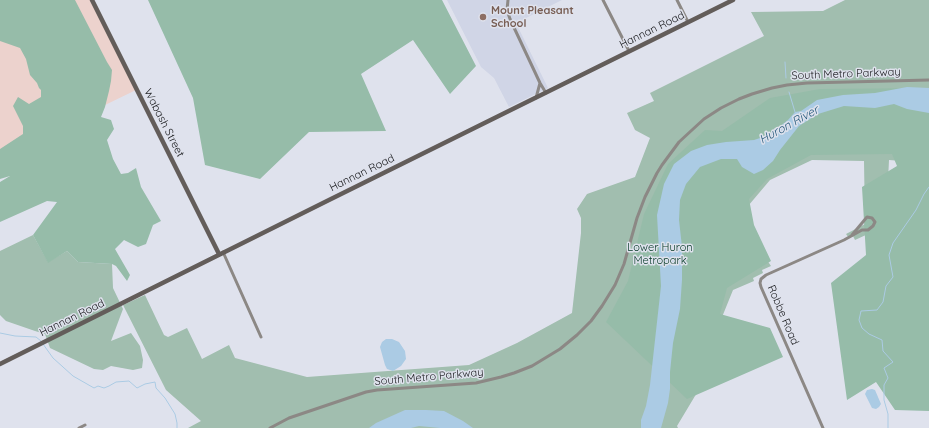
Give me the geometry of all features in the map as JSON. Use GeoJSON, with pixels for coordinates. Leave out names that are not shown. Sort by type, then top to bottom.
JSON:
{"type":"FeatureCollection","features":[{"type":"Feature","properties":{"kind":"street","name":"Wabash Street"},"geometry":{"type":"LineString","coordinates":[[92,0],[221,253],[261,337]]}},
{"type":"Feature","properties":{"kind":"street"},"geometry":{"type":"LineString","coordinates":[[508,0],[506,7],[508,14],[546,93]]}},
{"type":"Feature","properties":{"kind":"street"},"geometry":{"type":"LineString","coordinates":[[603,0],[628,51]]}},
{"type":"Feature","properties":{"kind":"street"},"geometry":{"type":"LineString","coordinates":[[677,0],[688,22]]}},
{"type":"Feature","properties":{"kind":"street","name":"Hannan Road"},"geometry":{"type":"LineString","coordinates":[[0,364],[733,0]]}},
{"type":"Feature","properties":{"kind":"street","name":"South Metro Parkway"},"geometry":{"type":"LineString","coordinates":[[270,428],[290,418],[366,392],[471,383],[501,377],[532,366],[560,349],[591,321],[615,285],[624,264],[645,197],[662,165],[679,142],[704,119],[721,108],[752,94],[787,85],[807,83],[929,80]]}},
{"type":"Feature","properties":{"kind":"street"},"geometry":{"type":"LineString","coordinates":[[536,98],[540,83]]}},
{"type":"Feature","properties":{"kind":"street","name":"Robbe Road"},"geometry":{"type":"LineString","coordinates":[[823,428],[760,287],[760,283],[766,275],[844,240],[862,230],[868,230],[875,222],[872,218],[867,217],[852,235]]}},
{"type":"Feature","properties":{"kind":"street"},"geometry":{"type":"LineString","coordinates":[[79,428],[85,425]]}},
{"type":"Feature","properties":{"kind":"shaded area"},"geometry":{"type":"Polygon","coordinates":[[[0,0],[90,0],[136,90],[0,156],[0,0]]]}},
{"type":"Feature","properties":{"kind":"shaded area"},"geometry":{"type":"Polygon","coordinates":[[[447,0],[562,0],[516,23],[548,88],[509,107],[494,78],[481,67],[447,0]]]}},
{"type":"Feature","properties":{"kind":"green space"},"geometry":{"type":"Polygon","coordinates":[[[0,0],[75,0],[112,70],[109,91],[101,117],[111,120],[114,129],[107,140],[113,159],[121,174],[128,173],[136,168],[141,187],[161,221],[153,225],[146,244],[138,247],[124,240],[115,249],[130,275],[127,281],[116,266],[112,264],[78,262],[67,251],[48,263],[33,235],[57,202],[47,201],[0,222],[0,182],[10,176],[0,179],[0,149],[23,134],[23,126],[13,106],[18,97],[29,104],[41,97],[41,90],[30,75],[26,59],[20,48],[0,41],[0,0]]]}},
{"type":"Feature","properties":{"kind":"green space"},"geometry":{"type":"Polygon","coordinates":[[[148,0],[442,0],[476,66],[450,94],[413,40],[361,74],[386,131],[309,132],[260,179],[205,165],[193,98],[148,0]]]}},
{"type":"Feature","properties":{"kind":"green space","name":"Lower Huron Metropark"},"geometry":{"type":"Polygon","coordinates":[[[845,0],[929,0],[929,163],[889,160],[886,222],[868,234],[855,240],[853,236],[849,238],[846,234],[865,224],[864,161],[812,160],[770,180],[743,212],[747,231],[771,266],[762,270],[763,273],[753,278],[754,281],[733,290],[703,364],[698,391],[677,426],[678,428],[188,428],[201,421],[166,390],[123,305],[145,295],[164,335],[168,337],[187,328],[202,359],[229,345],[235,358],[307,377],[469,365],[517,343],[572,313],[581,233],[581,218],[577,209],[587,194],[635,177],[650,138],[635,130],[627,113],[654,101],[650,93],[764,36],[751,12],[823,11],[845,0]]]}},
{"type":"Feature","properties":{"kind":"green space"},"geometry":{"type":"Polygon","coordinates":[[[929,88],[929,411],[895,410],[876,382],[847,400],[831,283],[866,255],[862,187],[897,166],[892,154],[811,155],[767,179],[749,199],[754,225],[771,261],[727,288],[720,314],[770,328],[783,357],[687,399],[606,322],[628,281],[644,214],[668,164],[705,130],[722,131],[770,98],[820,89],[929,88]]]}},
{"type":"Feature","properties":{"kind":"green space"},"geometry":{"type":"Polygon","coordinates":[[[33,235],[48,262],[67,251],[78,262],[112,264],[113,288],[123,309],[111,341],[131,333],[140,346],[143,360],[142,368],[133,370],[111,366],[103,370],[94,369],[50,348],[45,334],[6,321],[0,315],[0,251],[33,235]]]}},
{"type":"Feature","properties":{"kind":"water","name":"Huron River"},"geometry":{"type":"Polygon","coordinates":[[[907,87],[929,88],[929,113],[907,109],[894,104],[875,108],[844,106],[818,114],[799,126],[773,161],[763,170],[754,174],[742,167],[737,159],[721,159],[700,167],[686,184],[680,200],[679,220],[682,247],[682,280],[680,309],[673,343],[668,403],[661,428],[641,428],[641,420],[646,406],[650,385],[661,286],[657,215],[664,184],[674,164],[691,151],[707,145],[754,140],[769,135],[788,120],[795,112],[801,111],[817,100],[843,95],[875,93],[907,87]]]}},
{"type":"Feature","properties":{"kind":"water"},"geometry":{"type":"Polygon","coordinates":[[[386,339],[392,339],[399,342],[405,351],[406,359],[401,366],[393,371],[387,369],[380,347],[382,342],[386,339]]]}},
{"type":"Feature","properties":{"kind":"water"},"geometry":{"type":"Polygon","coordinates":[[[867,390],[875,390],[881,404],[876,409],[872,408],[865,394],[867,390]]]}},
{"type":"Feature","properties":{"kind":"water"},"geometry":{"type":"Polygon","coordinates":[[[405,410],[444,411],[473,428],[440,428],[419,426],[411,428],[369,428],[376,423],[405,410]]]}},
{"type":"Feature","properties":{"kind":"waterway"},"geometry":{"type":"LineString","coordinates":[[785,62],[786,78]]}},
{"type":"Feature","properties":{"kind":"waterway","name":"Huron River"},"geometry":{"type":"LineString","coordinates":[[789,92],[795,112]]}},
{"type":"Feature","properties":{"kind":"waterway"},"geometry":{"type":"LineString","coordinates":[[888,428],[888,414],[884,400],[884,385],[888,378],[884,368],[893,362],[883,351],[882,340],[869,334],[862,328],[859,320],[861,311],[877,310],[883,302],[886,286],[893,277],[889,255],[893,243],[916,210],[929,187]]}},
{"type":"Feature","properties":{"kind":"waterway"},"geometry":{"type":"LineString","coordinates":[[0,333],[15,336],[36,337],[41,341]]}},
{"type":"Feature","properties":{"kind":"waterway"},"geometry":{"type":"LineString","coordinates":[[43,344],[53,358],[73,376],[94,388],[98,386],[104,388],[116,382],[129,381],[137,388],[145,384],[155,382],[156,388],[165,398],[175,414],[177,428]]}},
{"type":"Feature","properties":{"kind":"place","name":"Mount Pleasant School"},"geometry":{"type":"Point","coordinates":[483,17]}}]}
